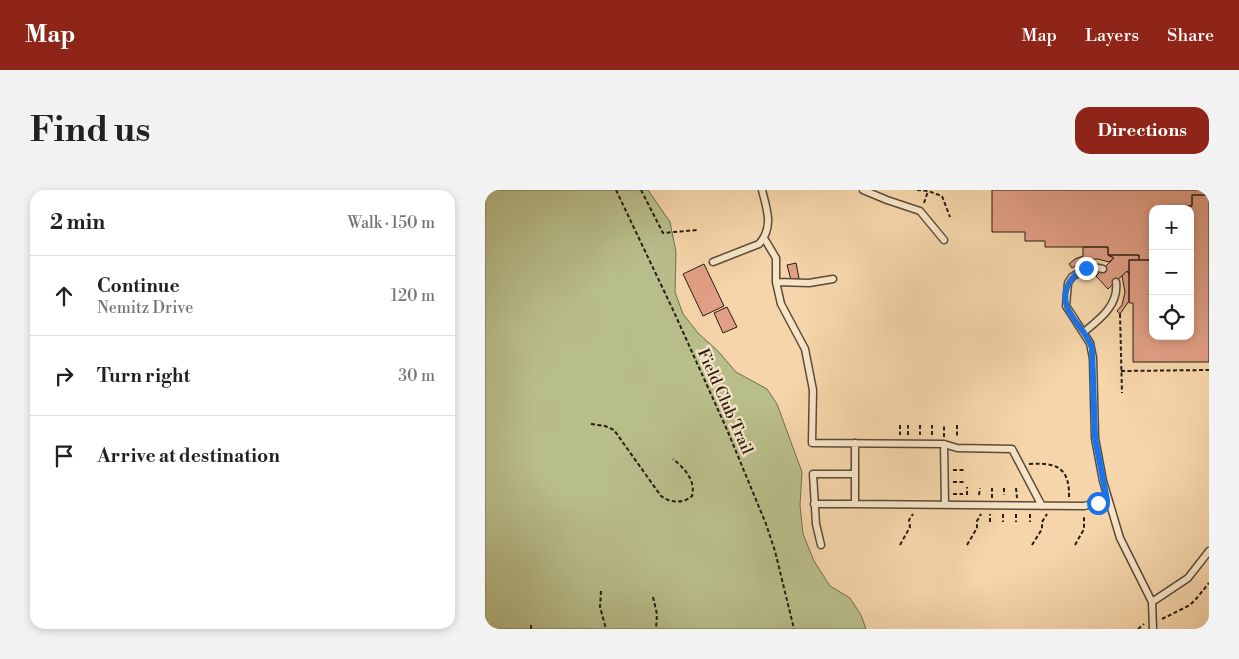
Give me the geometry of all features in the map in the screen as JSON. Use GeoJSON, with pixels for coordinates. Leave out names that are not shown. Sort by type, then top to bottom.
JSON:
{"type":"FeatureCollection","features":[{"type":"Feature","properties":{"kind":"lane"},"geometry":{"type":"LineString","coordinates":[[713,262],[759,244],[764,238],[769,224],[762,190]]}},
{"type":"Feature","properties":{"kind":"lane"},"geometry":{"type":"LineString","coordinates":[[863,190],[920,210],[944,240]]}},
{"type":"Feature","properties":{"kind":"lane"},"geometry":{"type":"LineString","coordinates":[[764,238],[776,258],[776,282],[781,304],[805,349],[813,390],[812,442],[944,444],[957,448],[1012,450],[1042,506]]}},
{"type":"Feature","properties":{"kind":"lane"},"geometry":{"type":"LineString","coordinates":[[1103,269],[1086,268],[1072,277],[1068,283],[1066,306],[1084,332],[1092,348],[1095,438],[1107,500],[1120,538],[1152,602],[1153,629]]}},
{"type":"Feature","properties":{"kind":"lane"},"geometry":{"type":"LineString","coordinates":[[776,282],[809,283],[833,279]]}},
{"type":"Feature","properties":{"kind":"lane"},"geometry":{"type":"LineString","coordinates":[[1084,332],[1099,320],[1111,306],[1116,295],[1116,282]]}},
{"type":"Feature","properties":{"kind":"lane"},"geometry":{"type":"LineString","coordinates":[[855,443],[855,504]]}},
{"type":"Feature","properties":{"kind":"lane"},"geometry":{"type":"LineString","coordinates":[[944,444],[945,505]]}},
{"type":"Feature","properties":{"kind":"lane"},"geometry":{"type":"LineString","coordinates":[[821,545],[815,524],[813,474],[855,474]]}},
{"type":"Feature","properties":{"kind":"lane"},"geometry":{"type":"LineString","coordinates":[[814,504],[1084,506],[1107,500]]}},
{"type":"Feature","properties":{"kind":"lane"},"geometry":{"type":"LineString","coordinates":[[1152,602],[1188,578],[1209,552]]}},
{"type":"Feature","properties":{"kind":"path","name":"Field Club Trail"},"geometry":{"type":"LineString","coordinates":[[616,190],[678,320],[728,432],[766,524],[775,551],[794,629]]}},
{"type":"Feature","properties":{"kind":"path"},"geometry":{"type":"LineString","coordinates":[[641,190],[663,233],[697,230]]}},
{"type":"Feature","properties":{"kind":"path"},"geometry":{"type":"LineString","coordinates":[[917,190],[929,191],[942,196],[950,217]]}},
{"type":"Feature","properties":{"kind":"path"},"geometry":{"type":"LineString","coordinates":[[1120,314],[1122,393]]}},
{"type":"Feature","properties":{"kind":"path"},"geometry":{"type":"LineString","coordinates":[[1121,371],[1209,370]]}},
{"type":"Feature","properties":{"kind":"path"},"geometry":{"type":"LineString","coordinates":[[591,424],[605,426],[614,430],[661,496],[666,500],[680,501],[692,496],[693,488],[688,474],[673,459]]}},
{"type":"Feature","properties":{"kind":"path"},"geometry":{"type":"LineString","coordinates":[[957,426],[957,448]]}},
{"type":"Feature","properties":{"kind":"path"},"geometry":{"type":"LineString","coordinates":[[1027,465],[1046,463],[1061,469],[1068,479],[1069,499]]}},
{"type":"Feature","properties":{"kind":"path"},"geometry":{"type":"LineString","coordinates":[[900,545],[909,527],[909,520],[918,505]]}},
{"type":"Feature","properties":{"kind":"path"},"geometry":{"type":"LineString","coordinates":[[967,545],[977,528],[977,521],[986,506]]}},
{"type":"Feature","properties":{"kind":"path"},"geometry":{"type":"LineString","coordinates":[[1032,545],[1042,528],[1042,522],[1052,506]]}},
{"type":"Feature","properties":{"kind":"path"},"geometry":{"type":"LineString","coordinates":[[1075,545],[1084,529],[1084,506]]}},
{"type":"Feature","properties":{"kind":"path"},"geometry":{"type":"LineString","coordinates":[[1167,617],[1182,610],[1196,599],[1209,583]]}},
{"type":"Feature","properties":{"kind":"path"},"geometry":{"type":"LineString","coordinates":[[601,591],[600,607],[606,629]]}},
{"type":"Feature","properties":{"kind":"path"},"geometry":{"type":"LineString","coordinates":[[653,597],[657,614],[656,629]]}},
{"type":"Feature","properties":{"kind":"path"},"geometry":{"type":"LineString","coordinates":[[1138,629],[1145,624]]}},
{"type":"Feature","properties":{"kind":"green space"},"geometry":{"type":"Polygon","coordinates":[[[485,190],[648,190],[670,222],[676,252],[675,292],[683,314],[698,333],[718,351],[736,372],[767,389],[777,404],[802,472],[800,505],[803,534],[814,561],[830,586],[850,598],[861,615],[866,629],[485,629],[485,190]]]}},
{"type":"Feature","properties":{"kind":"building"},"geometry":{"type":"Polygon","coordinates":[[[992,190],[1209,190],[1209,195],[1192,195],[1192,205],[1149,205],[1149,260],[1139,260],[1139,255],[1108,255],[1108,247],[1045,247],[1045,241],[1025,241],[1025,232],[992,232],[992,190]]]}},
{"type":"Feature","properties":{"kind":"building"},"geometry":{"type":"Polygon","coordinates":[[[1192,195],[1209,195],[1209,362],[1133,362],[1133,303],[1129,303],[1129,260],[1149,260],[1149,340],[1194,340],[1194,205],[1192,205],[1192,195]]]}},
{"type":"Feature","properties":{"kind":"building"},"geometry":{"type":"Polygon","coordinates":[[[1083,247],[1108,247],[1108,255],[1114,258],[1109,262],[1098,259],[1084,260],[1072,268],[1069,264],[1083,256],[1083,247]]]}},
{"type":"Feature","properties":{"kind":"building"},"geometry":{"type":"Polygon","coordinates":[[[1108,255],[1139,255],[1139,260],[1129,260],[1129,274],[1127,271],[1108,289],[1096,276],[1114,258],[1108,255]]]}},
{"type":"Feature","properties":{"kind":"building"},"geometry":{"type":"Polygon","coordinates":[[[796,263],[799,278],[791,280],[787,265],[796,263]]]}},
{"type":"Feature","properties":{"kind":"building"},"geometry":{"type":"Polygon","coordinates":[[[704,264],[724,306],[703,316],[683,274],[704,264]]]}},
{"type":"Feature","properties":{"kind":"building"},"geometry":{"type":"Polygon","coordinates":[[[1127,271],[1129,274],[1129,301],[1120,314],[1117,311],[1122,305],[1125,292],[1122,276],[1127,271]]]}},
{"type":"Feature","properties":{"kind":"building"},"geometry":{"type":"Polygon","coordinates":[[[727,307],[737,327],[723,333],[714,313],[727,307]]]}},
{"type":"Feature","properties":{"kind":"route"},"geometry":{"type":"LineString","coordinates":[[1086,268],[1079,271],[1068,283],[1066,306],[1086,335],[1092,348],[1095,438],[1107,500],[1098,503]]}}]}
